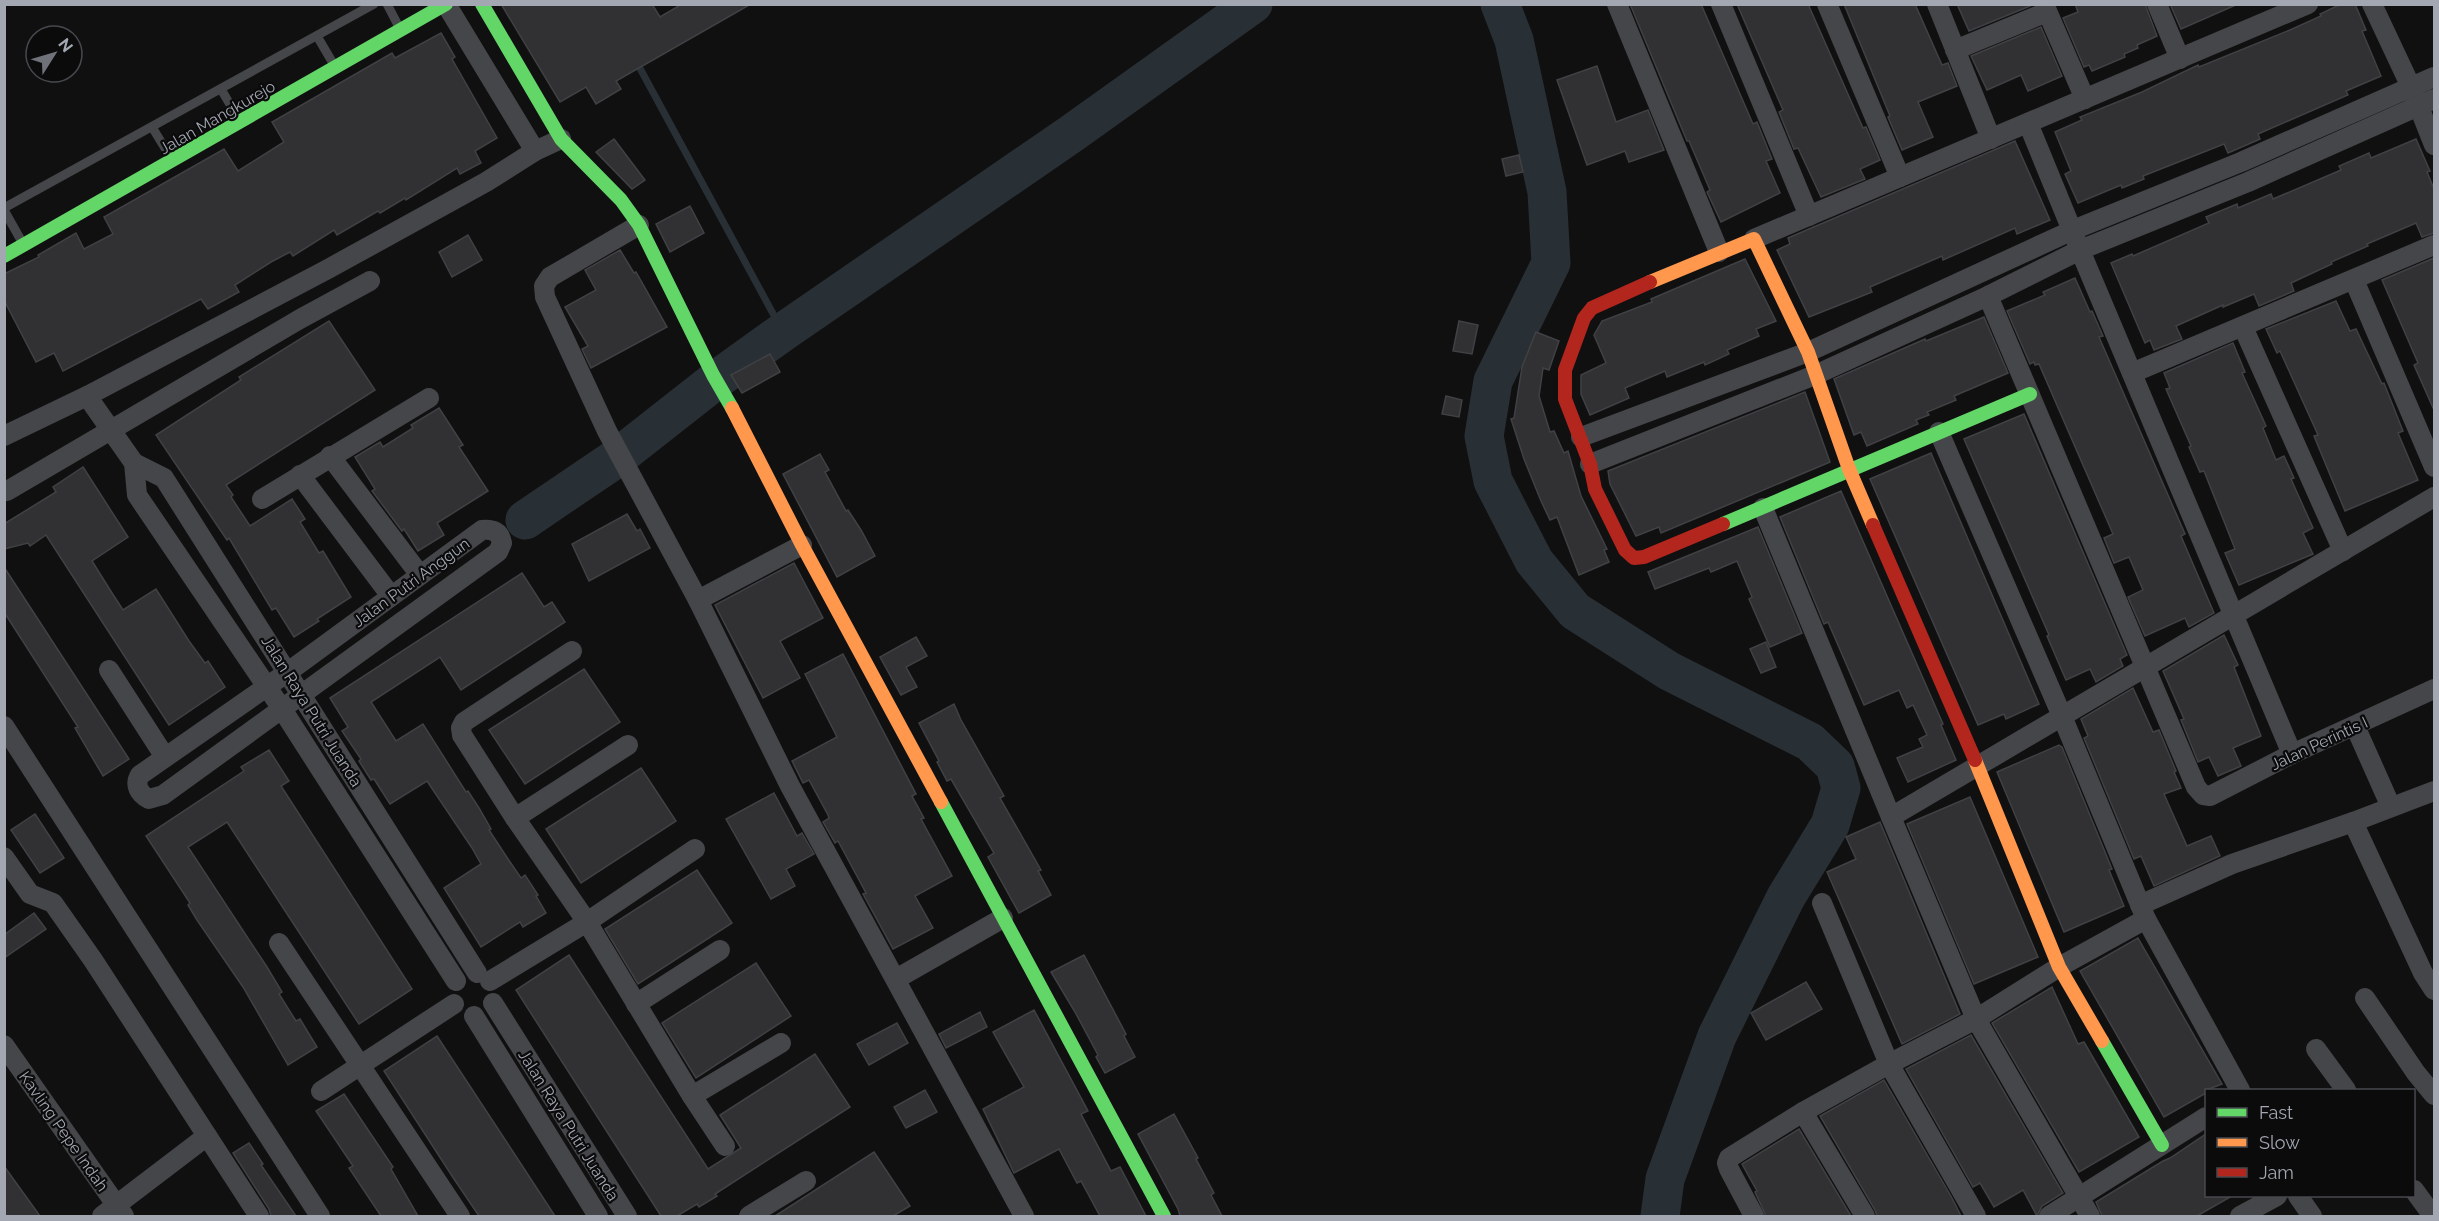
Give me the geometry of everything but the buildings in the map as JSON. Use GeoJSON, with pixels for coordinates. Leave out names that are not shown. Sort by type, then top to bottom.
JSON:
{"type":"FeatureCollection","features":[{"type":"Feature","properties":{"kind":"street","name":"Jalan Mangkurejo"},"geometry":{"type":"LineString","coordinates":[[4,256],[446,4]]}},
{"type":"Feature","properties":{"kind":"street"},"geometry":{"type":"LineString","coordinates":[[446,4],[535,151]]}},
{"type":"Feature","properties":{"kind":"street"},"geometry":{"type":"LineString","coordinates":[[482,4],[561,139],[621,200],[639,225],[713,375],[802,545],[1164,1216]]}},
{"type":"Feature","properties":{"kind":"street"},"geometry":{"type":"LineString","coordinates":[[1617,4],[1719,252]]}},
{"type":"Feature","properties":{"kind":"street"},"geometry":{"type":"LineString","coordinates":[[1721,4],[1809,216]]}},
{"type":"Feature","properties":{"kind":"street"},"geometry":{"type":"LineString","coordinates":[[1827,4],[1900,177]]}},
{"type":"Feature","properties":{"kind":"street"},"geometry":{"type":"LineString","coordinates":[[1937,4],[1991,139]]}},
{"type":"Feature","properties":{"kind":"street"},"geometry":{"type":"LineString","coordinates":[[2157,4],[2180,59]]}},
{"type":"Feature","properties":{"kind":"street"},"geometry":{"type":"LineString","coordinates":[[2030,394],[1849,469],[1763,508],[1644,557],[1634,558],[1625,550],[1594,489],[1590,464],[1581,437],[1569,414],[1564,390],[1565,370],[1588,312],[1604,301],[2180,59],[2267,13],[2308,4]]}},
{"type":"Feature","properties":{"kind":"street"},"geometry":{"type":"LineString","coordinates":[[2372,4],[2411,87],[2427,103],[2434,145]]}},
{"type":"Feature","properties":{"kind":"street"},"geometry":{"type":"LineString","coordinates":[[1955,50],[2046,8],[2085,99]]}},
{"type":"Feature","properties":{"kind":"street"},"geometry":{"type":"LineString","coordinates":[[1581,437],[1808,352],[2073,230],[2241,162],[2434,77]]}},
{"type":"Feature","properties":{"kind":"street"},"geometry":{"type":"LineString","coordinates":[[1590,464],[1815,375],[1989,296],[2080,250],[2248,182],[2427,103]]}},
{"type":"Feature","properties":{"kind":"street"},"geometry":{"type":"LineString","coordinates":[[2028,123],[2292,754]]}},
{"type":"Feature","properties":{"kind":"street"},"geometry":{"type":"LineString","coordinates":[[4,436],[87,396],[348,258],[486,182],[535,151],[561,139]]}},
{"type":"Feature","properties":{"kind":"street"},"geometry":{"type":"LineString","coordinates":[[2241,162],[2248,182]]}},
{"type":"Feature","properties":{"kind":"street"},"geometry":{"type":"LineString","coordinates":[[639,225],[550,277],[544,286],[545,297],[607,431],[698,600],[790,786],[1024,1216]]}},
{"type":"Feature","properties":{"kind":"street"},"geometry":{"type":"LineString","coordinates":[[1754,239],[1808,352],[1849,469],[1978,766],[2059,967],[2162,1145]]}},
{"type":"Feature","properties":{"kind":"street"},"geometry":{"type":"LineString","coordinates":[[2132,373],[2434,246]]}},
{"type":"Feature","properties":{"kind":"street"},"geometry":{"type":"LineString","coordinates":[[2354,280],[2434,467]]}},
{"type":"Feature","properties":{"kind":"street"},"geometry":{"type":"LineString","coordinates":[[7,491],[300,319],[370,281]]}},
{"type":"Feature","properties":{"kind":"street"},"geometry":{"type":"LineString","coordinates":[[1989,296],[2146,667]]}},
{"type":"Feature","properties":{"kind":"street"},"geometry":{"type":"LineString","coordinates":[[2243,327],[2343,551]]}},
{"type":"Feature","properties":{"kind":"street","name":"Jalan Raya Putri Juanda"},"geometry":{"type":"LineString","coordinates":[[87,396],[134,463],[164,478],[483,977]]}},
{"type":"Feature","properties":{"kind":"street"},"geometry":{"type":"LineString","coordinates":[[262,499],[429,398]]}},
{"type":"Feature","properties":{"kind":"street"},"geometry":{"type":"LineString","coordinates":[[1939,432],[2062,716],[2143,912],[2239,1089]]}},
{"type":"Feature","properties":{"kind":"street"},"geometry":{"type":"LineString","coordinates":[[330,456],[420,575]]}},
{"type":"Feature","properties":{"kind":"street","name":"Jalan Raya Putri Juanda"},"geometry":{"type":"LineString","coordinates":[[134,463],[137,495],[282,709],[456,981]]}},
{"type":"Feature","properties":{"kind":"street"},"geometry":{"type":"LineString","coordinates":[[300,475],[391,596]]}},
{"type":"Feature","properties":{"kind":"street"},"geometry":{"type":"LineString","coordinates":[[1891,817],[2434,497]]}},
{"type":"Feature","properties":{"kind":"street"},"geometry":{"type":"LineString","coordinates":[[1763,508],[1976,1019],[2090,1216]]}},
{"type":"Feature","properties":{"kind":"street","name":"Jalan Putri Anggun"},"geometry":{"type":"LineString","coordinates":[[482,530],[495,531],[501,539],[502,543],[498,552],[163,795],[149,799],[139,791],[138,778],[165,757],[288,672],[391,596],[482,530]]}},
{"type":"Feature","properties":{"kind":"street"},"geometry":{"type":"LineString","coordinates":[[698,600],[802,545]]}},
{"type":"Feature","properties":{"kind":"street"},"geometry":{"type":"LineString","coordinates":[[572,651],[464,722],[461,728],[462,735],[514,818],[587,922],[692,1096],[725,1146]]}},
{"type":"Feature","properties":{"kind":"street","name":"Jalan Perintis I"},"geometry":{"type":"LineString","coordinates":[[2146,667],[2196,788],[2203,795],[2210,796],[2292,754],[2434,689]]}},
{"type":"Feature","properties":{"kind":"street"},"geometry":{"type":"LineString","coordinates":[[110,670],[165,757]]}},
{"type":"Feature","properties":{"kind":"street"},"geometry":{"type":"LineString","coordinates":[[4,726],[321,1216]]}},
{"type":"Feature","properties":{"kind":"street"},"geometry":{"type":"LineString","coordinates":[[2355,726],[2391,807]]}},
{"type":"Feature","properties":{"kind":"street"},"geometry":{"type":"LineString","coordinates":[[514,818],[628,745]]}},
{"type":"Feature","properties":{"kind":"street"},"geometry":{"type":"LineString","coordinates":[[1754,1216],[1730,1170],[1729,1158],[1803,1112],[1976,1019],[2143,912],[2232,864],[2354,822],[2434,791]]}},
{"type":"Feature","properties":{"kind":"street"},"geometry":{"type":"LineString","coordinates":[[2354,822],[2423,973],[2434,990]]}},
{"type":"Feature","properties":{"kind":"street"},"geometry":{"type":"LineString","coordinates":[[483,977],[587,922],[695,849]]}},
{"type":"Feature","properties":{"kind":"street"},"geometry":{"type":"LineString","coordinates":[[4,857],[30,894],[53,903],[259,1216]]}},
{"type":"Feature","properties":{"kind":"street"},"geometry":{"type":"LineString","coordinates":[[1822,903],[1889,1064],[1976,1216]]}},
{"type":"Feature","properties":{"kind":"street"},"geometry":{"type":"LineString","coordinates":[[896,979],[1003,918]]}},
{"type":"Feature","properties":{"kind":"street"},"geometry":{"type":"LineString","coordinates":[[279,942],[460,1216]]}},
{"type":"Feature","properties":{"kind":"street"},"geometry":{"type":"LineString","coordinates":[[636,1004],[720,950]]}},
{"type":"Feature","properties":{"kind":"street"},"geometry":{"type":"LineString","coordinates":[[469,973],[483,977],[494,987],[493,1003],[488,1010],[474,1016],[466,1014],[454,1004],[453,989],[456,981],[469,973]]}},
{"type":"Feature","properties":{"kind":"street"},"geometry":{"type":"LineString","coordinates":[[2365,998],[2434,1095]]}},
{"type":"Feature","properties":{"kind":"street","name":"Jalan Raya Putri Juanda"},"geometry":{"type":"LineString","coordinates":[[493,1003],[627,1216]]}},
{"type":"Feature","properties":{"kind":"street"},"geometry":{"type":"LineString","coordinates":[[321,1091],[454,1004]]}},
{"type":"Feature","properties":{"kind":"street","name":"Jalan Raya Putri Juanda"},"geometry":{"type":"LineString","coordinates":[[474,1016],[598,1216]]}},
{"type":"Feature","properties":{"kind":"street"},"geometry":{"type":"LineString","coordinates":[[692,1096],[781,1043]]}},
{"type":"Feature","properties":{"kind":"street","name":"Kavling Pepe Indah"},"geometry":{"type":"LineString","coordinates":[[4,1045],[114,1213]]}},
{"type":"Feature","properties":{"kind":"street"},"geometry":{"type":"LineString","coordinates":[[2316,1049],[2345,1089]]}},
{"type":"Feature","properties":{"kind":"street"},"geometry":{"type":"LineString","coordinates":[[1803,1112],[1865,1216]]}},
{"type":"Feature","properties":{"kind":"street"},"geometry":{"type":"LineString","coordinates":[[2049,1216],[2205,1118]]}},
{"type":"Feature","properties":{"kind":"street"},"geometry":{"type":"LineString","coordinates":[[114,1213],[207,1136]]}},
{"type":"Feature","properties":{"kind":"street"},"geometry":{"type":"LineString","coordinates":[[749,1216],[806,1181]]}},
{"type":"Feature","properties":{"kind":"street"},"geometry":{"type":"LineString","coordinates":[[2415,1191],[2433,1216]]}},
{"type":"Feature","properties":{"kind":"street"},"geometry":{"type":"LineString","coordinates":[[2240,1216],[2275,1197]]}},
{"type":"Feature","properties":{"kind":"street"},"geometry":{"type":"LineString","coordinates":[[2299,1197],[2312,1216]]}},
{"type":"Feature","properties":{"kind":"lane"},"geometry":{"type":"LineString","coordinates":[[24,246],[4,209],[374,4]]}},
{"type":"Feature","properties":{"kind":"lane"},"geometry":{"type":"LineString","coordinates":[[387,4],[401,30]]}},
{"type":"Feature","properties":{"kind":"lane"},"geometry":{"type":"LineString","coordinates":[[317,36],[336,68]]}},
{"type":"Feature","properties":{"kind":"lane"},"geometry":{"type":"LineString","coordinates":[[221,88],[241,122]]}},
{"type":"Feature","properties":{"kind":"lane"},"geometry":{"type":"LineString","coordinates":[[152,127],[173,161]]}},
{"type":"Feature","properties":{"kind":"waterway"},"geometry":{"type":"LineString","coordinates":[[525,520],[618,457],[716,380],[783,332],[1071,134],[1253,4]]}},
{"type":"Feature","properties":{"kind":"waterway"},"geometry":{"type":"LineString","coordinates":[[1500,4],[1514,40],[1547,192],[1551,263],[1493,381],[1484,436],[1493,481],[1534,561],[1575,611],[1669,671],[1810,742],[1835,766],[1841,788],[1830,825],[1786,897],[1717,1036],[1665,1179],[1660,1216]]}},
{"type":"Feature","properties":{"kind":"waterway"},"geometry":{"type":"LineString","coordinates":[[636,61],[783,332]]}},
{"type":"Feature","properties":{"kind":"traffic: fast"},"geometry":{"type":"LineString","coordinates":[[4,256],[446,4]]}},
{"type":"Feature","properties":{"kind":"traffic: fast"},"geometry":{"type":"LineString","coordinates":[[482,4],[561,139],[621,200],[639,225],[713,375],[732,408]]}},
{"type":"Feature","properties":{"kind":"traffic: fast"},"geometry":{"type":"LineString","coordinates":[[1723,524],[2030,394]]}},
{"type":"Feature","properties":{"kind":"traffic: fast"},"geometry":{"type":"LineString","coordinates":[[941,802],[1164,1216]]}},
{"type":"Feature","properties":{"kind":"traffic: fast"},"geometry":{"type":"LineString","coordinates":[[2102,1041],[2162,1145]]}},
{"type":"Feature","properties":{"kind":"traffic: slow"},"geometry":{"type":"LineString","coordinates":[[1650,282],[1754,239],[1808,352],[1849,469],[1873,525]]}},
{"type":"Feature","properties":{"kind":"traffic: slow"},"geometry":{"type":"LineString","coordinates":[[732,408],[802,545],[941,802]]}},
{"type":"Feature","properties":{"kind":"traffic: slow"},"geometry":{"type":"LineString","coordinates":[[1975,760],[2059,967],[2102,1041]]}},
{"type":"Feature","properties":{"kind":"traffic: jam"},"geometry":{"type":"LineString","coordinates":[[1650,282],[1592,308],[1584,318],[1565,370],[1565,399],[1590,464],[1595,489],[1625,550],[1634,558],[1644,557],[1723,524]]}},
{"type":"Feature","properties":{"kind":"traffic: jam"},"geometry":{"type":"LineString","coordinates":[[1873,525],[1975,760]]}}]}
